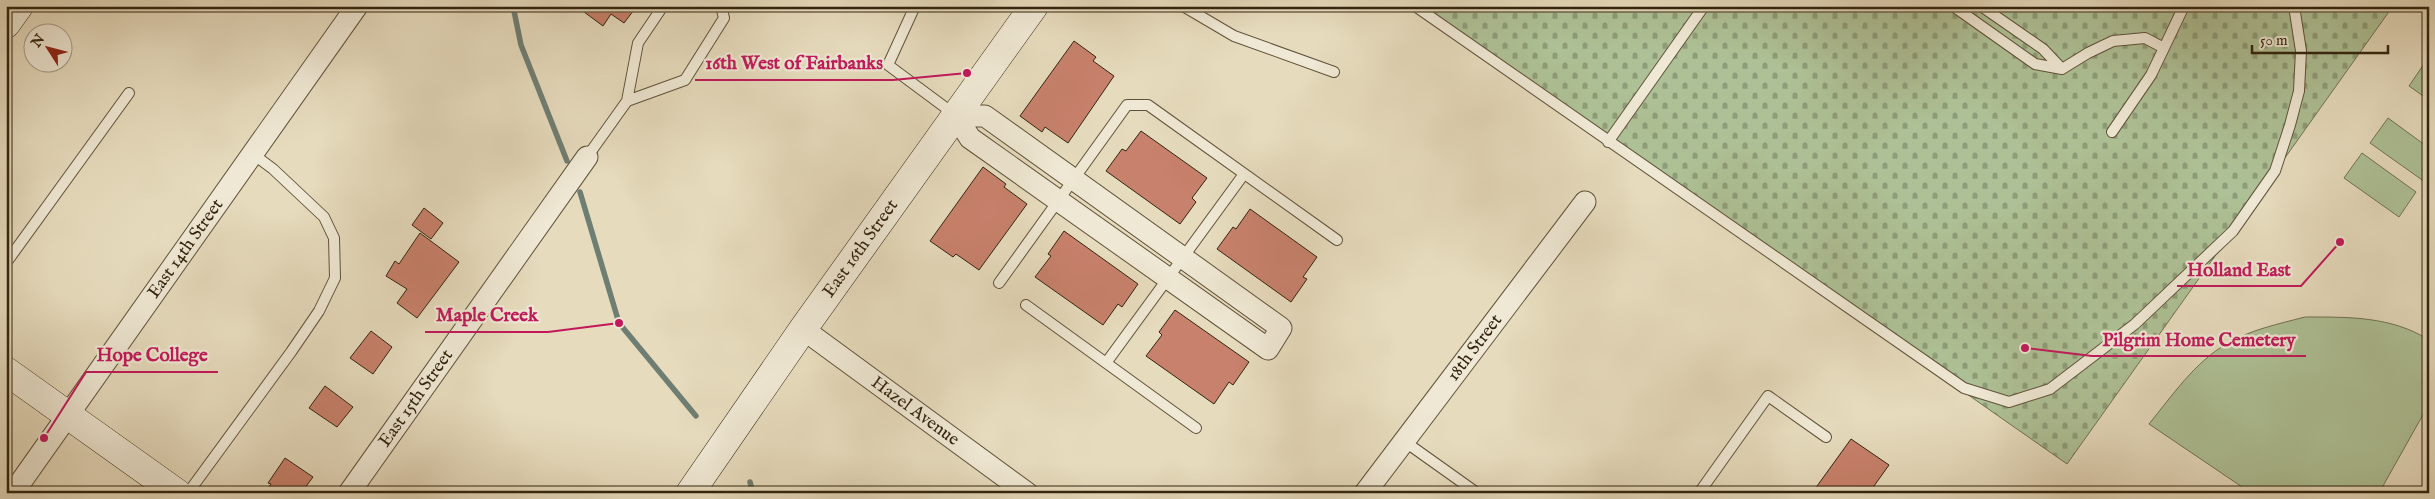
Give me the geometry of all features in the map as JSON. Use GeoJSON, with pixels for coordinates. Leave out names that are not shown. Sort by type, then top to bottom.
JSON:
{"type":"FeatureCollection","features":[{"type":"Feature","properties":{"kind":"main road"},"geometry":{"type":"LineString","coordinates":[[6,24],[19,6]]}},
{"type":"Feature","properties":{"kind":"main road","name":"East 16th Street"},"geometry":{"type":"LineString","coordinates":[[690,493],[803,329],[1034,6]]}},
{"type":"Feature","properties":{"kind":"main road"},"geometry":{"type":"LineString","coordinates":[[6,371],[177,493]]}},
{"type":"Feature","properties":{"kind":"street","name":"East 14th Street"},"geometry":{"type":"LineString","coordinates":[[13,493],[357,6]]}},
{"type":"Feature","properties":{"kind":"street"},"geometry":{"type":"LineString","coordinates":[[956,116],[985,116],[1281,328],[1268,349],[970,138],[956,116]]}},
{"type":"Feature","properties":{"kind":"street","name":"East 15th Street"},"geometry":{"type":"LineString","coordinates":[[349,493],[587,157]]}},
{"type":"Feature","properties":{"kind":"street","name":"18th Street"},"geometry":{"type":"LineString","coordinates":[[1372,490],[1404,441],[1585,202]]}},
{"type":"Feature","properties":{"kind":"street","name":"Hazel Avenue"},"geometry":{"type":"LineString","coordinates":[[803,329],[1027,493]]}},
{"type":"Feature","properties":{"kind":"lane"},"geometry":{"type":"LineString","coordinates":[[587,157],[627,101],[638,43],[663,6]]}},
{"type":"Feature","properties":{"kind":"lane"},"geometry":{"type":"LineString","coordinates":[[627,101],[685,80],[724,18],[721,6]]}},
{"type":"Feature","properties":{"kind":"lane"},"geometry":{"type":"LineString","coordinates":[[915,6],[888,65],[956,116]]}},
{"type":"Feature","properties":{"kind":"lane"},"geometry":{"type":"LineString","coordinates":[[1184,6],[1234,36],[1334,72]]}},
{"type":"Feature","properties":{"kind":"lane"},"geometry":{"type":"LineString","coordinates":[[1415,6],[1964,388],[2009,402],[2050,388],[2091,360],[2135,324],[2233,232],[2275,171],[2293,117],[2299,91],[2301,50],[2294,6]]}},
{"type":"Feature","properties":{"kind":"lane"},"geometry":{"type":"LineString","coordinates":[[1608,142],[1704,6]]}},
{"type":"Feature","properties":{"kind":"lane"},"geometry":{"type":"LineString","coordinates":[[1953,6],[2035,64],[2062,69],[2088,53],[2113,41],[2145,38],[2164,48]]}},
{"type":"Feature","properties":{"kind":"lane"},"geometry":{"type":"LineString","coordinates":[[1982,6],[2043,49],[2062,69]]}},
{"type":"Feature","properties":{"kind":"lane"},"geometry":{"type":"LineString","coordinates":[[2112,132],[2151,75],[2184,6]]}},
{"type":"Feature","properties":{"kind":"lane"},"geometry":{"type":"LineString","coordinates":[[6,262],[129,93]]}},
{"type":"Feature","properties":{"kind":"lane"},"geometry":{"type":"LineString","coordinates":[[999,282],[1127,105],[1148,105],[1337,240]]}},
{"type":"Feature","properties":{"kind":"lane"},"geometry":{"type":"LineString","coordinates":[[188,493],[291,352],[318,311],[335,278],[334,238],[324,217],[273,169],[253,154]]}},
{"type":"Feature","properties":{"kind":"lane"},"geometry":{"type":"LineString","coordinates":[[1106,363],[1244,174]]}},
{"type":"Feature","properties":{"kind":"lane"},"geometry":{"type":"LineString","coordinates":[[1026,305],[1196,428]]}},
{"type":"Feature","properties":{"kind":"lane"},"geometry":{"type":"LineString","coordinates":[[1699,493],[1768,396],[1826,437]]}},
{"type":"Feature","properties":{"kind":"lane"},"geometry":{"type":"LineString","coordinates":[[1404,441],[1476,493]]}},
{"type":"Feature","properties":{"kind":"green space"},"geometry":{"type":"Polygon","coordinates":[[[1412,6],[2393,6],[2067,464],[1412,6]]]}},
{"type":"Feature","properties":{"kind":"green space"},"geometry":{"type":"Polygon","coordinates":[[[2426,61],[2429,63],[2429,100],[2409,86],[2426,61]]]}},
{"type":"Feature","properties":{"kind":"green space"},"geometry":{"type":"Polygon","coordinates":[[[2388,118],[2429,148],[2429,177],[2425,182],[2370,143],[2388,118]]]}},
{"type":"Feature","properties":{"kind":"green space"},"geometry":{"type":"Polygon","coordinates":[[[2362,153],[2416,192],[2399,217],[2344,178],[2362,153]]]}},
{"type":"Feature","properties":{"kind":"green space"},"geometry":{"type":"Polygon","coordinates":[[[2305,317],[2353,318],[2384,322],[2415,332],[2429,340],[2429,404],[2379,493],[2251,493],[2149,424],[2184,381],[2214,352],[2245,335],[2305,317]]]}},
{"type":"Feature","properties":{"kind":"building"},"geometry":{"type":"Polygon","coordinates":[[[576,6],[637,6],[624,23],[611,14],[603,26],[576,6]]]}},
{"type":"Feature","properties":{"kind":"building"},"geometry":{"type":"Polygon","coordinates":[[[1074,41],[1096,57],[1093,61],[1114,76],[1068,143],[1045,127],[1042,132],[1020,116],[1074,41]]]}},
{"type":"Feature","properties":{"kind":"building"},"geometry":{"type":"Polygon","coordinates":[[[1141,131],[1207,178],[1192,198],[1196,202],[1180,224],[1106,171],[1122,149],[1126,151],[1141,131]]]}},
{"type":"Feature","properties":{"kind":"building"},"geometry":{"type":"Polygon","coordinates":[[[983,167],[1006,184],[1004,187],[1027,204],[979,270],[956,254],[953,257],[930,241],[983,167]]]}},
{"type":"Feature","properties":{"kind":"building"},"geometry":{"type":"Polygon","coordinates":[[[424,208],[443,223],[431,239],[412,225],[424,208]]]}},
{"type":"Feature","properties":{"kind":"building"},"geometry":{"type":"Polygon","coordinates":[[[1250,209],[1317,257],[1303,277],[1307,279],[1291,302],[1217,249],[1233,227],[1236,229],[1250,209]]]}},
{"type":"Feature","properties":{"kind":"building"},"geometry":{"type":"Polygon","coordinates":[[[1064,231],[1138,284],[1122,307],[1118,304],[1103,325],[1035,277],[1051,256],[1048,254],[1064,231]]]}},
{"type":"Feature","properties":{"kind":"building"},"geometry":{"type":"Polygon","coordinates":[[[420,233],[459,262],[417,318],[397,303],[407,289],[386,276],[395,261],[399,264],[420,233]]]}},
{"type":"Feature","properties":{"kind":"building"},"geometry":{"type":"Polygon","coordinates":[[[1175,310],[1249,362],[1233,385],[1229,382],[1214,404],[1146,356],[1162,335],[1159,332],[1175,310]]]}},
{"type":"Feature","properties":{"kind":"building"},"geometry":{"type":"Polygon","coordinates":[[[371,331],[392,347],[373,374],[350,358],[371,331]]]}},
{"type":"Feature","properties":{"kind":"building"},"geometry":{"type":"Polygon","coordinates":[[[325,386],[353,407],[337,427],[309,408],[325,386]]]}},
{"type":"Feature","properties":{"kind":"building"},"geometry":{"type":"Polygon","coordinates":[[[1851,439],[1889,465],[1869,493],[1812,493],[1851,439]]]}},
{"type":"Feature","properties":{"kind":"building"},"geometry":{"type":"Polygon","coordinates":[[[285,458],[313,477],[301,493],[265,493],[271,484],[268,483],[285,458]]]}},
{"type":"Feature","properties":{"kind":"waterway"},"geometry":{"type":"LineString","coordinates":[[513,6],[521,45],[567,161]]}},
{"type":"Feature","properties":{"kind":"waterway"},"geometry":{"type":"LineString","coordinates":[[580,192],[619,323],[696,416]]}},
{"type":"Feature","properties":{"kind":"waterway"},"geometry":{"type":"LineString","coordinates":[[750,482],[753,493]]}},
{"type":"Feature","properties":{"kind":"place","name":"16th West of Fairbanks"},"geometry":{"type":"Point","coordinates":[967,73]}},
{"type":"Feature","properties":{"kind":"place","name":"Holland East"},"geometry":{"type":"Point","coordinates":[2340,242]}},
{"type":"Feature","properties":{"kind":"place","name":"Maple Creek"},"geometry":{"type":"Point","coordinates":[619,323]}},
{"type":"Feature","properties":{"kind":"place","name":"Pilgrim Home Cemetery"},"geometry":{"type":"Point","coordinates":[2025,348]}},
{"type":"Feature","properties":{"kind":"place","name":"Hope College"},"geometry":{"type":"Point","coordinates":[44,438]}}]}
